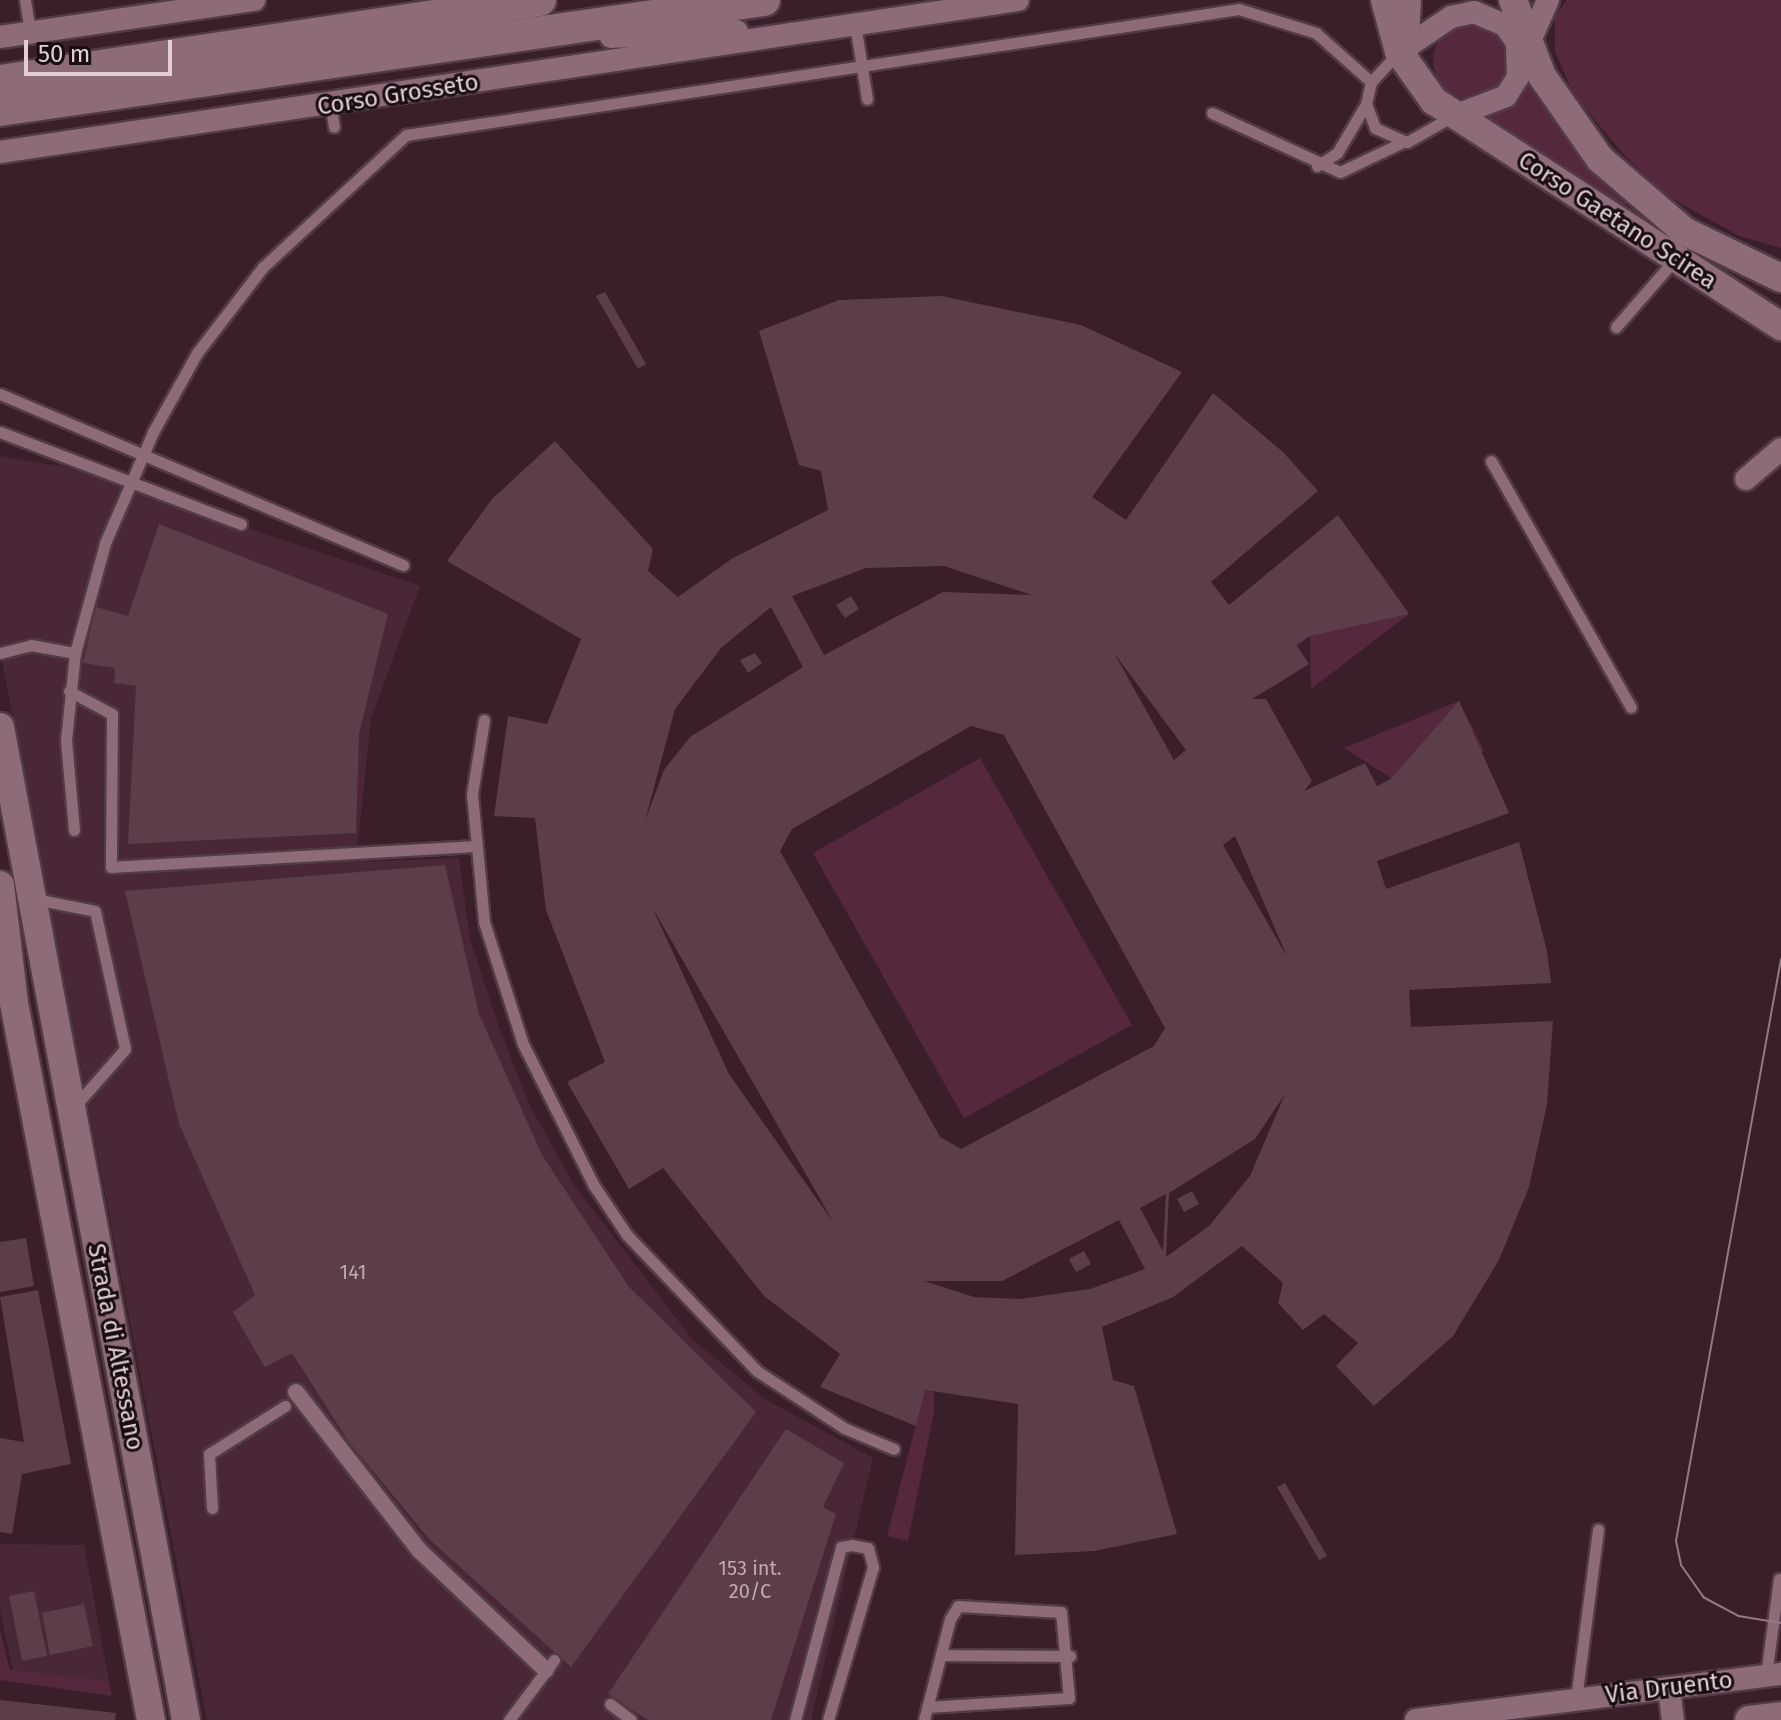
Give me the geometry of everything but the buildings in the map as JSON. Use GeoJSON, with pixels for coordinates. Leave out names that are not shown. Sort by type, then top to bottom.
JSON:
{"type":"FeatureCollection","features":[{"type":"Feature","properties":{"kind":"main road"},"geometry":{"type":"LineString","coordinates":[[0,81],[540,0]]}},
{"type":"Feature","properties":{"kind":"main road","name":"Corso Grosseto"},"geometry":{"type":"LineString","coordinates":[[0,110],[764,0]]}},
{"type":"Feature","properties":{"kind":"street"},"geometry":{"type":"LineString","coordinates":[[0,37],[198,4],[254,0]]}},
{"type":"Feature","properties":{"kind":"street","name":"Corso Grosseto"},"geometry":{"type":"LineString","coordinates":[[0,152],[333,116],[795,33],[1018,0]]}},
{"type":"Feature","properties":{"kind":"street","name":"Corso Gaetano Scirea"},"geometry":{"type":"LineString","coordinates":[[1385,0],[1405,57],[1454,116],[1781,326]]}},
{"type":"Feature","properties":{"kind":"street"},"geometry":{"type":"LineString","coordinates":[[1405,57],[1410,0]]}},
{"type":"Feature","properties":{"kind":"street"},"geometry":{"type":"LineString","coordinates":[[1454,116],[1506,96],[1527,56],[1548,0]]}},
{"type":"Feature","properties":{"kind":"street","name":"Corso Gaetano Scirea"},"geometry":{"type":"LineString","coordinates":[[1510,4],[1527,56]]}},
{"type":"Feature","properties":{"kind":"street","name":"Corso Gaetano Scirea"},"geometry":{"type":"LineString","coordinates":[[1405,57],[1451,17],[1474,12],[1505,25],[1600,159],[1693,237],[1781,278]]}},
{"type":"Feature","properties":{"kind":"street"},"geometry":{"type":"LineString","coordinates":[[0,44],[30,32]]}},
{"type":"Feature","properties":{"kind":"street","name":"Corso Grosseto"},"geometry":{"type":"LineString","coordinates":[[518,36],[795,33]]}},
{"type":"Feature","properties":{"kind":"street"},"geometry":{"type":"LineString","coordinates":[[1781,449],[1746,479],[1781,464]]}},
{"type":"Feature","properties":{"kind":"street","name":"Strada di Altessano"},"geometry":{"type":"LineString","coordinates":[[0,727],[41,974],[186,1720]]}},
{"type":"Feature","properties":{"kind":"street","name":"Strada di Altessano"},"geometry":{"type":"LineString","coordinates":[[0,885],[6,983],[151,1720]]}},
{"type":"Feature","properties":{"kind":"street"},"geometry":{"type":"LineString","coordinates":[[6,983],[41,974]]}},
{"type":"Feature","properties":{"kind":"street"},"geometry":{"type":"LineString","coordinates":[[296,1392],[420,1551],[550,1665]]}},
{"type":"Feature","properties":{"kind":"street","name":"Via Druento"},"geometry":{"type":"LineString","coordinates":[[1416,1720],[1476,1716],[1576,1699],[1773,1674]]}},
{"type":"Feature","properties":{"kind":"street"},"geometry":{"type":"LineString","coordinates":[[1669,1688],[1673,1720]]}},
{"type":"Feature","properties":{"kind":"street","name":"Via Druento"},"geometry":{"type":"LineString","coordinates":[[1749,1720],[1781,1716]]}},
{"type":"Feature","properties":{"kind":"lane"},"geometry":{"type":"LineString","coordinates":[[25,0],[30,32]]}},
{"type":"Feature","properties":{"kind":"lane"},"geometry":{"type":"LineString","coordinates":[[74,830],[69,691],[75,653],[131,480],[143,454],[188,368],[230,307],[309,218],[406,135],[1247,9],[1316,33],[1371,82]]}},
{"type":"Feature","properties":{"kind":"lane"},"geometry":{"type":"LineString","coordinates":[[855,24],[867,99]]}},
{"type":"Feature","properties":{"kind":"lane"},"geometry":{"type":"LineString","coordinates":[[1317,166],[1337,153],[1366,104],[1371,82],[1405,57]]}},
{"type":"Feature","properties":{"kind":"lane"},"geometry":{"type":"LineString","coordinates":[[1366,104],[1375,128],[1403,142]]}},
{"type":"Feature","properties":{"kind":"lane"},"geometry":{"type":"LineString","coordinates":[[1212,113],[1317,166],[1346,171],[1403,142],[1439,130],[1454,116]]}},
{"type":"Feature","properties":{"kind":"lane"},"geometry":{"type":"LineString","coordinates":[[1616,327],[1693,237]]}},
{"type":"Feature","properties":{"kind":"lane"},"geometry":{"type":"LineString","coordinates":[[0,394],[403,565]]}},
{"type":"Feature","properties":{"kind":"lane"},"geometry":{"type":"LineString","coordinates":[[0,432],[241,524]]}},
{"type":"Feature","properties":{"kind":"lane"},"geometry":{"type":"LineString","coordinates":[[1491,461],[1631,707]]}},
{"type":"Feature","properties":{"kind":"lane"},"geometry":{"type":"LineString","coordinates":[[0,653],[31,645],[75,653]]}},
{"type":"Feature","properties":{"kind":"lane"},"geometry":{"type":"LineString","coordinates":[[69,691],[112,714],[111,867],[474,846]]}},
{"type":"Feature","properties":{"kind":"lane"},"geometry":{"type":"LineString","coordinates":[[484,720],[474,846],[487,936],[523,1044],[563,1131],[627,1235],[757,1371],[844,1428],[894,1449]]}},
{"type":"Feature","properties":{"kind":"lane"},"geometry":{"type":"LineString","coordinates":[[30,898],[95,911],[125,1049],[69,1112]]}},
{"type":"Feature","properties":{"kind":"lane"},"geometry":{"type":"LineString","coordinates":[[212,1508],[209,1454],[285,1406]]}},
{"type":"Feature","properties":{"kind":"lane"},"geometry":{"type":"LineString","coordinates":[[1576,1699],[1598,1529]]}},
{"type":"Feature","properties":{"kind":"lane"},"geometry":{"type":"LineString","coordinates":[[795,1720],[841,1547],[852,1545],[868,1548],[873,1567],[828,1720]]}},
{"type":"Feature","properties":{"kind":"lane","name":"Via Druento"},"geometry":{"type":"LineString","coordinates":[[1773,1674],[1779,1579]]}},
{"type":"Feature","properties":{"kind":"lane"},"geometry":{"type":"LineString","coordinates":[[924,1720],[927,1707],[941,1655],[958,1606],[998,1605],[1061,1612],[1073,1691],[1057,1704],[927,1707]]}},
{"type":"Feature","properties":{"kind":"lane"},"geometry":{"type":"LineString","coordinates":[[941,1655],[1070,1656]]}},
{"type":"Feature","properties":{"kind":"lane"},"geometry":{"type":"LineString","coordinates":[[509,1720],[550,1665]]}},
{"type":"Feature","properties":{"kind":"lane"},"geometry":{"type":"LineString","coordinates":[[610,1704],[631,1720]]}},
{"type":"Feature","properties":{"kind":"shaded area"},"geometry":{"type":"Polygon","coordinates":[[[1567,0],[1781,0],[1781,248],[1739,236],[1666,195],[1627,158],[1574,95],[1555,52],[1555,16],[1567,0]]]}},
{"type":"Feature","properties":{"kind":"shaded area"},"geometry":{"type":"Polygon","coordinates":[[[1471,23],[1485,26],[1498,34],[1506,47],[1509,61],[1506,75],[1498,88],[1485,96],[1471,99],[1457,96],[1444,88],[1436,75],[1433,61],[1436,47],[1444,34],[1457,26],[1471,23]]]}},
{"type":"Feature","properties":{"kind":"shaded area"},"geometry":{"type":"Polygon","coordinates":[[[1531,73],[1629,201],[1623,206],[1483,116],[1511,102],[1531,73]]]}},
{"type":"Feature","properties":{"kind":"shaded area"},"geometry":{"type":"Polygon","coordinates":[[[0,456],[66,467],[420,586],[371,718],[356,862],[459,858],[470,939],[499,1027],[530,1106],[574,1185],[693,1340],[765,1399],[873,1458],[811,1720],[207,1720],[0,650],[0,456]]]}},
{"type":"Feature","properties":{"kind":"shaded area"},"geometry":{"type":"Polygon","coordinates":[[[1378,569],[1409,614],[1311,689],[1310,636],[1297,646],[1309,664],[1273,687],[1256,662],[1378,569]]]}},
{"type":"Feature","properties":{"kind":"shaded area"},"geometry":{"type":"Polygon","coordinates":[[[1459,701],[1484,751],[1362,804],[1391,778],[1344,748],[1459,701]]]}},
{"type":"Feature","properties":{"kind":"shaded area"},"geometry":{"type":"Polygon","coordinates":[[[980,758],[1132,1025],[964,1118],[813,853],[980,758]]]}},
{"type":"Feature","properties":{"kind":"shaded area"},"geometry":{"type":"Polygon","coordinates":[[[925,1390],[934,1392],[934,1412],[908,1541],[887,1536],[925,1390]]]}},
{"type":"Feature","properties":{"kind":"shaded area"},"geometry":{"type":"Polygon","coordinates":[[[0,1544],[84,1545],[109,1681],[13,1671],[0,1610],[0,1544]]]}},
{"type":"Feature","properties":{"kind":"shaded area"},"geometry":{"type":"Polygon","coordinates":[[[0,1631],[10,1670],[109,1681],[112,1696],[0,1680],[0,1631]]]}},
{"type":"Feature","properties":{"kind":"tram line"},"geometry":{"type":"LineString","coordinates":[[1781,959],[1676,1541],[1681,1565],[1703,1597],[1738,1616],[1781,1623]]}}]}
